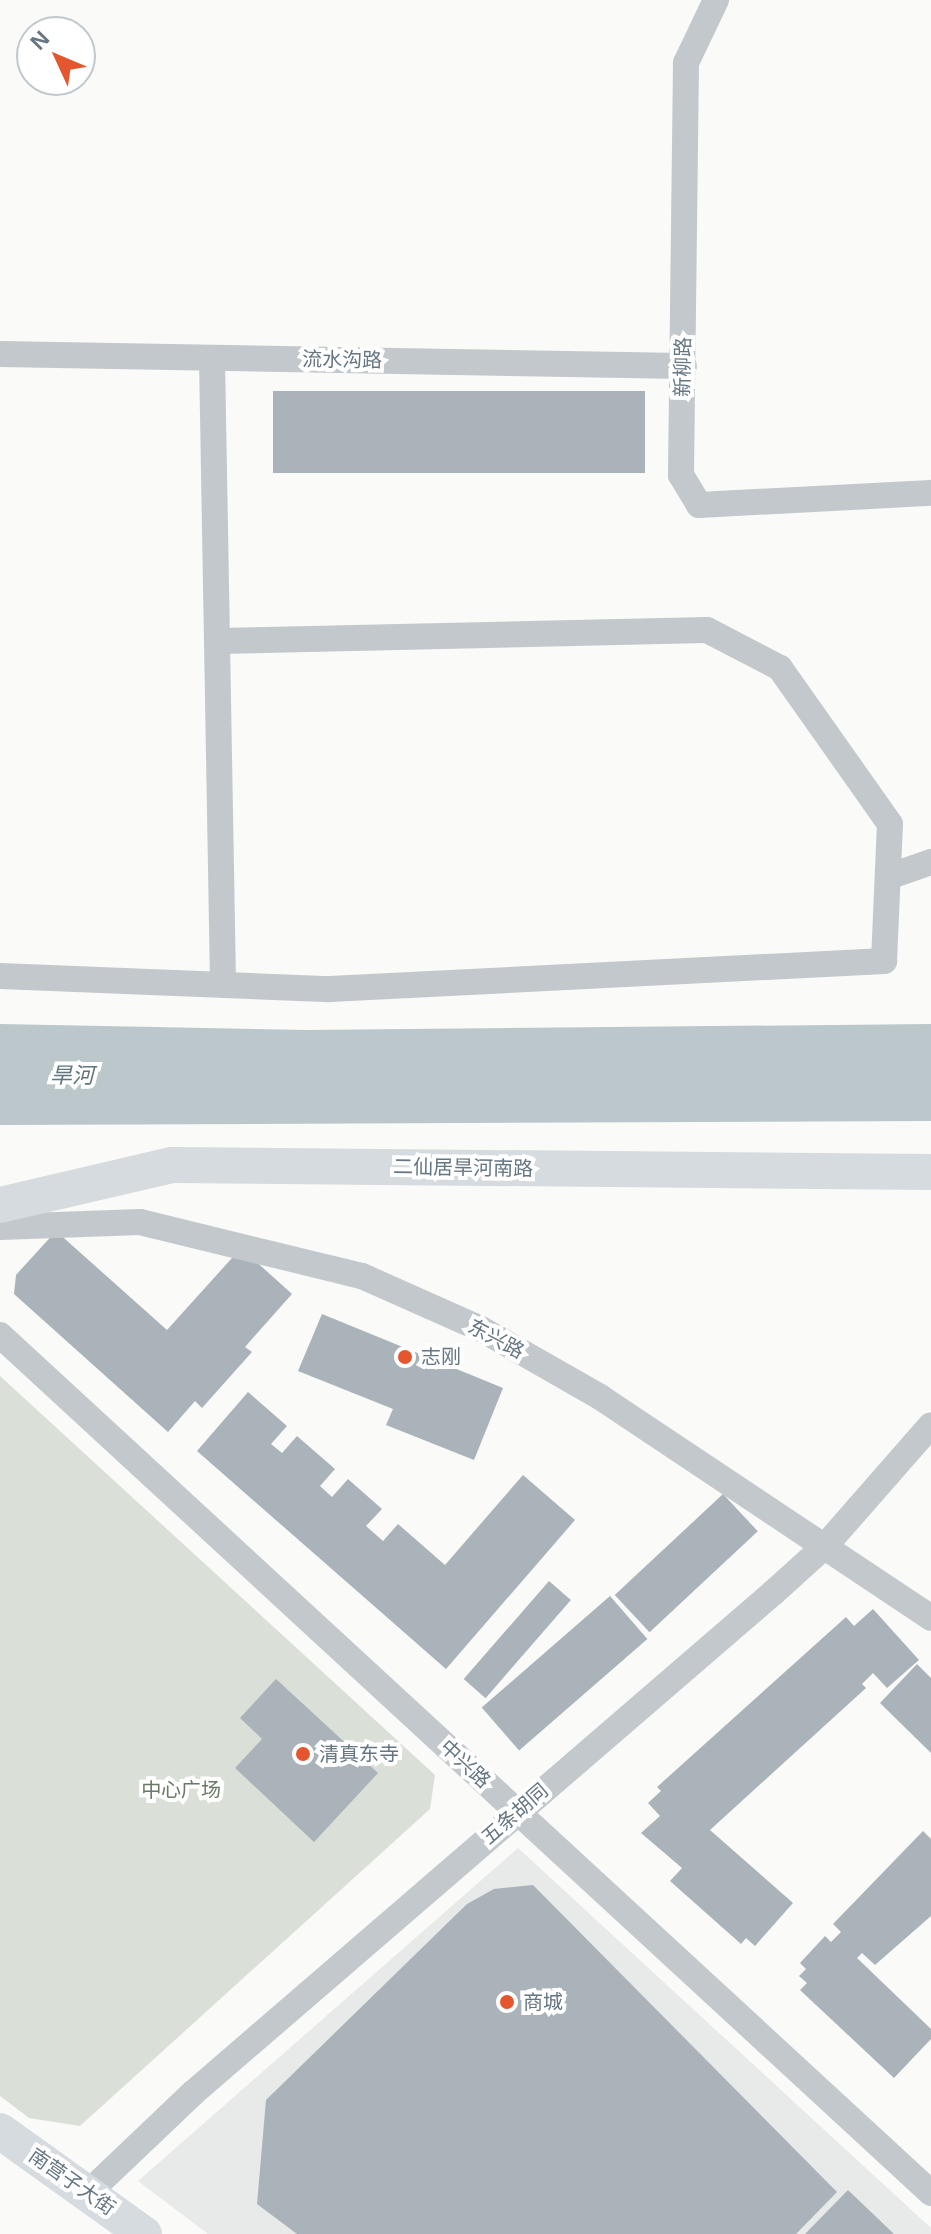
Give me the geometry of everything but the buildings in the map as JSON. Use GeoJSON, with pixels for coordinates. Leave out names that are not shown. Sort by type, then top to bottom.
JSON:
{"type":"FeatureCollection","features":[{"type":"Feature","properties":{"kind":"street","name":"新柳路"},"geometry":{"type":"LineString","coordinates":[[716,0],[686,63],[681,475],[699,505],[931,493]]}},
{"type":"Feature","properties":{"kind":"street","name":"流水沟路"},"geometry":{"type":"LineString","coordinates":[[0,354],[684,366]]}},
{"type":"Feature","properties":{"kind":"street"},"geometry":{"type":"LineString","coordinates":[[212,358],[223,985]]}},
{"type":"Feature","properties":{"kind":"street"},"geometry":{"type":"LineString","coordinates":[[0,976],[330,989],[884,961],[890,824],[780,668],[707,630],[217,641]]}},
{"type":"Feature","properties":{"kind":"street"},"geometry":{"type":"LineString","coordinates":[[888,877],[931,862]]}},
{"type":"Feature","properties":{"kind":"street","name":"二仙居旱河南路"},"geometry":{"type":"LineString","coordinates":[[0,1205],[172,1165],[931,1172]]}},
{"type":"Feature","properties":{"kind":"street","name":"东兴路"},"geometry":{"type":"LineString","coordinates":[[0,1227],[140,1222],[362,1276],[481,1329],[600,1397],[826,1545],[931,1618]]}},
{"type":"Feature","properties":{"kind":"street","name":"中兴路"},"geometry":{"type":"LineString","coordinates":[[0,1335],[931,2193]]}},
{"type":"Feature","properties":{"kind":"street","name":"五条胡同"},"geometry":{"type":"LineString","coordinates":[[88,2193],[193,2093],[826,1545],[931,1425]]}},
{"type":"Feature","properties":{"kind":"street","name":"南营子大街"},"geometry":{"type":"LineString","coordinates":[[0,2131],[144,2234]]}},
{"type":"Feature","properties":{"kind":"shaded area","name":"商城"},"geometry":{"type":"Polygon","coordinates":[[[518,1848],[931,2228],[931,2234],[208,2234],[138,2181],[518,1848]]]}},
{"type":"Feature","properties":{"kind":"green space","name":"中心广场"},"geometry":{"type":"Polygon","coordinates":[[[0,1376],[435,1775],[430,1809],[80,2126],[29,2118],[0,2096],[0,1376]]]}},
{"type":"Feature","properties":{"kind":"water","name":"旱河"},"geometry":{"type":"Polygon","coordinates":[[[0,1024],[307,1030],[931,1024],[931,1121],[0,1125],[0,1024]]]}},
{"type":"Feature","properties":{"kind":"place","name":"志刚"},"geometry":{"type":"Point","coordinates":[405,1357]}},
{"type":"Feature","properties":{"kind":"place","name":"清真东寺"},"geometry":{"type":"Point","coordinates":[303,1754]}},
{"type":"Feature","properties":{"kind":"place","name":"商城"},"geometry":{"type":"Point","coordinates":[507,2002]}}]}
